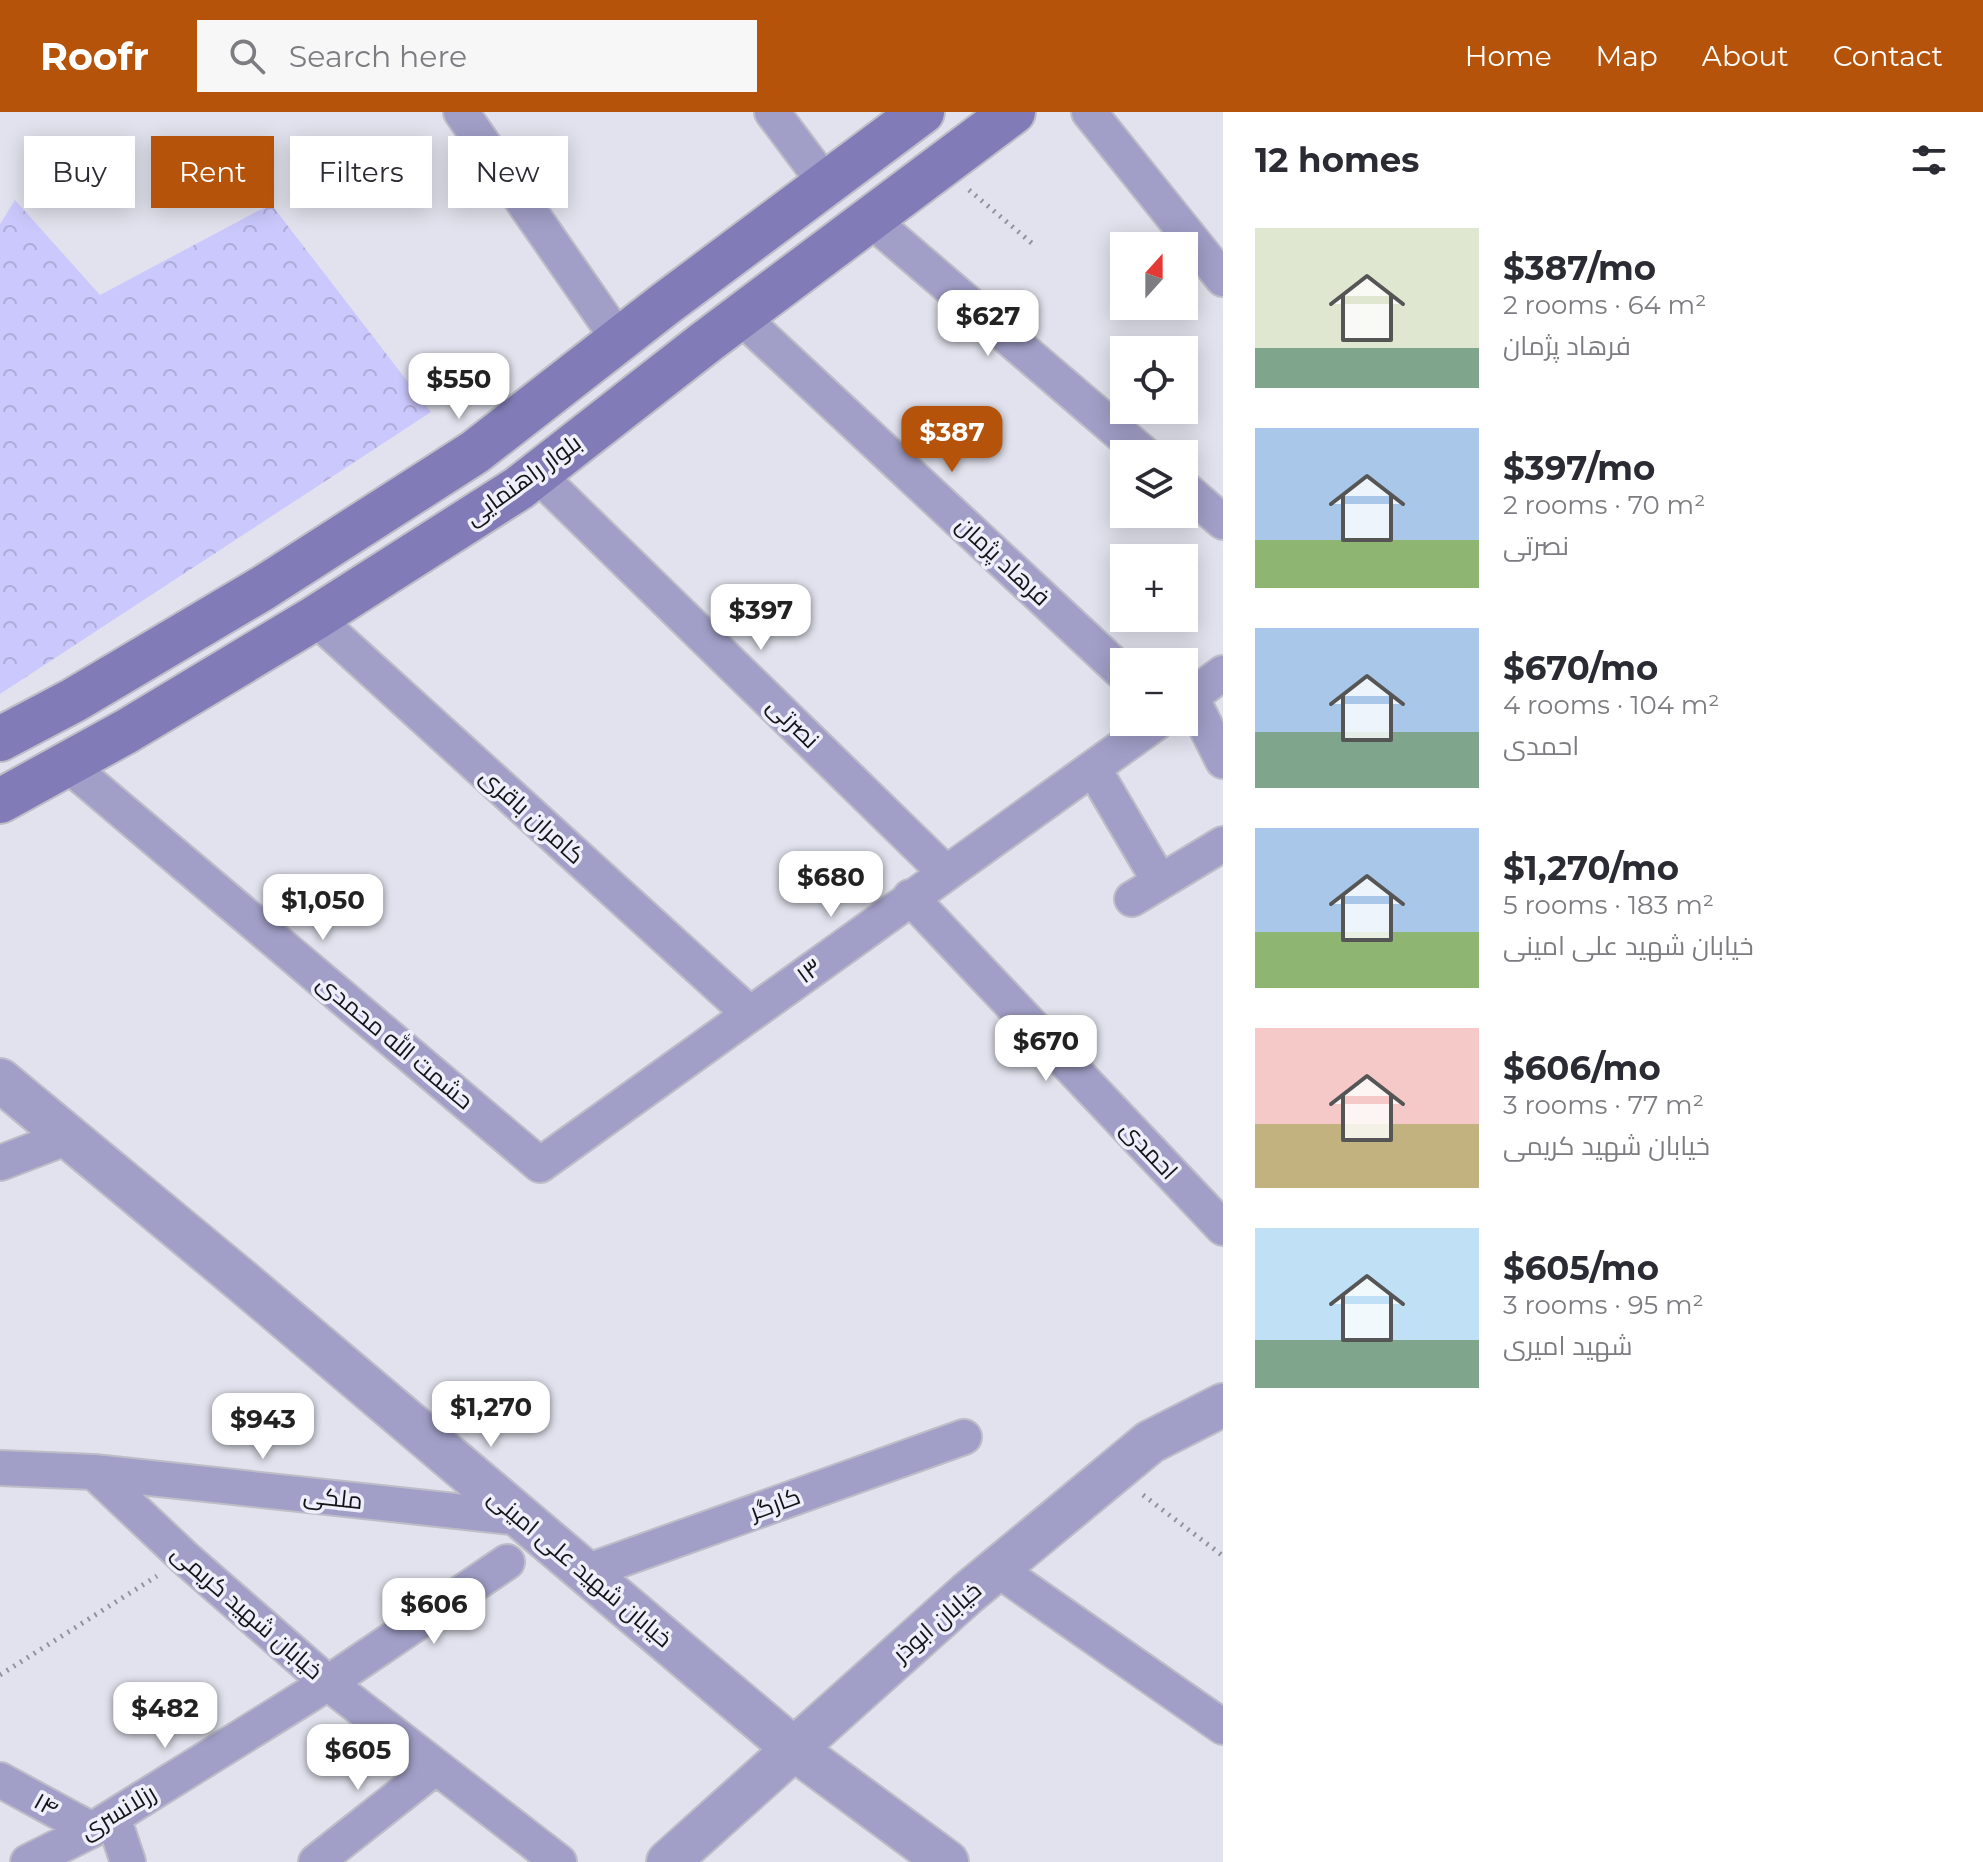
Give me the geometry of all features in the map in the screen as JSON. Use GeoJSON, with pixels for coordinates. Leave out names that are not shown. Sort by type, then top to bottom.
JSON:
{"type":"FeatureCollection","features":[{"type":"Feature","properties":{"kind":"main road"},"geometry":{"type":"LineString","coordinates":[[0,739],[74,700],[263,588],[462,461],[922,112]]}},
{"type":"Feature","properties":{"kind":"main road","name":"بلوار راهنمایی"},"geometry":{"type":"LineString","coordinates":[[0,801],[315,618],[537,474],[1013,112]]}},
{"type":"Feature","properties":{"kind":"street"},"geometry":{"type":"LineString","coordinates":[[461,112],[619,340]]}},
{"type":"Feature","properties":{"kind":"street"},"geometry":{"type":"LineString","coordinates":[[772,112],[826,184]]}},
{"type":"Feature","properties":{"kind":"street"},"geometry":{"type":"LineString","coordinates":[[1089,112],[1223,279]]}},
{"type":"Feature","properties":{"kind":"street"},"geometry":{"type":"LineString","coordinates":[[870,219],[1128,440]]}},
{"type":"Feature","properties":{"kind":"street","name":"فرهاد پژمان"},"geometry":{"type":"LineString","coordinates":[[741,317],[1110,661]]}},
{"type":"Feature","properties":{"kind":"street","name":"نصرتی"},"geometry":{"type":"LineString","coordinates":[[537,474],[945,872]]}},
{"type":"Feature","properties":{"kind":"street"},"geometry":{"type":"LineString","coordinates":[[1198,500],[1223,522]]}},
{"type":"Feature","properties":{"kind":"street","name":"کامران باقری"},"geometry":{"type":"LineString","coordinates":[[315,618],[750,1014]]}},
{"type":"Feature","properties":{"kind":"street"},"geometry":{"type":"LineString","coordinates":[[1198,691],[1223,673]]}},
{"type":"Feature","properties":{"kind":"street"},"geometry":{"type":"LineString","coordinates":[[1198,718],[1223,761]]}},
{"type":"Feature","properties":{"kind":"street","name":"۱۳"},"geometry":{"type":"LineString","coordinates":[[540,1165],[1138,736]]}},
{"type":"Feature","properties":{"kind":"street","name":"حشمت الله محمدی"},"geometry":{"type":"LineString","coordinates":[[67,764],[540,1165]]}},
{"type":"Feature","properties":{"kind":"street"},"geometry":{"type":"LineString","coordinates":[[1093,768],[1146,891],[1223,844]]}},
{"type":"Feature","properties":{"kind":"street","name":"احمدی"},"geometry":{"type":"LineString","coordinates":[[910,897],[1223,1228]]}},
{"type":"Feature","properties":{"kind":"street","name":"خیابان شهید علی امینی"},"geometry":{"type":"LineString","coordinates":[[0,1080],[794,1749],[947,1862]]}},
{"type":"Feature","properties":{"kind":"street"},"geometry":{"type":"LineString","coordinates":[[0,1163],[68,1137]]}},
{"type":"Feature","properties":{"kind":"street","name":"خیابان ابوذر"},"geometry":{"type":"LineString","coordinates":[[668,1862],[997,1569],[1150,1442],[1223,1405]]}},
{"type":"Feature","properties":{"kind":"street","name":"کارگر"},"geometry":{"type":"LineString","coordinates":[[586,1572],[964,1437]]}},
{"type":"Feature","properties":{"kind":"street","name":"ملکی"},"geometry":{"type":"LineString","coordinates":[[0,1468],[94,1472],[521,1518]]}},
{"type":"Feature","properties":{"kind":"street","name":"خیابان شهید کریمی"},"geometry":{"type":"LineString","coordinates":[[94,1472],[185,1558],[328,1683],[559,1862]]}},
{"type":"Feature","properties":{"kind":"street","name":"رزلانسری"},"geometry":{"type":"LineString","coordinates":[[28,1862],[102,1823],[328,1683],[507,1562]]}},
{"type":"Feature","properties":{"kind":"street"},"geometry":{"type":"LineString","coordinates":[[997,1569],[1223,1727]]}},
{"type":"Feature","properties":{"kind":"street"},"geometry":{"type":"LineString","coordinates":[[316,1862],[436,1767]]}},
{"type":"Feature","properties":{"kind":"street","name":"۱۴"},"geometry":{"type":"LineString","coordinates":[[0,1780],[102,1823]]}},
{"type":"Feature","properties":{"kind":"street"},"geometry":{"type":"LineString","coordinates":[[102,1823],[128,1862]]}},
{"type":"Feature","properties":{"kind":"path"},"geometry":{"type":"LineString","coordinates":[[940,166],[1034,245]]}},
{"type":"Feature","properties":{"kind":"path"},"geometry":{"type":"LineString","coordinates":[[1114,1472],[1223,1556]]}},
{"type":"Feature","properties":{"kind":"path"},"geometry":{"type":"LineString","coordinates":[[0,1675],[185,1558]]}},
{"type":"Feature","properties":{"kind":"green space"},"geometry":{"type":"Polygon","coordinates":[[[15,200],[100,295],[263,208],[274,208],[431,412],[0,694],[0,224],[15,200]]]}}]}
